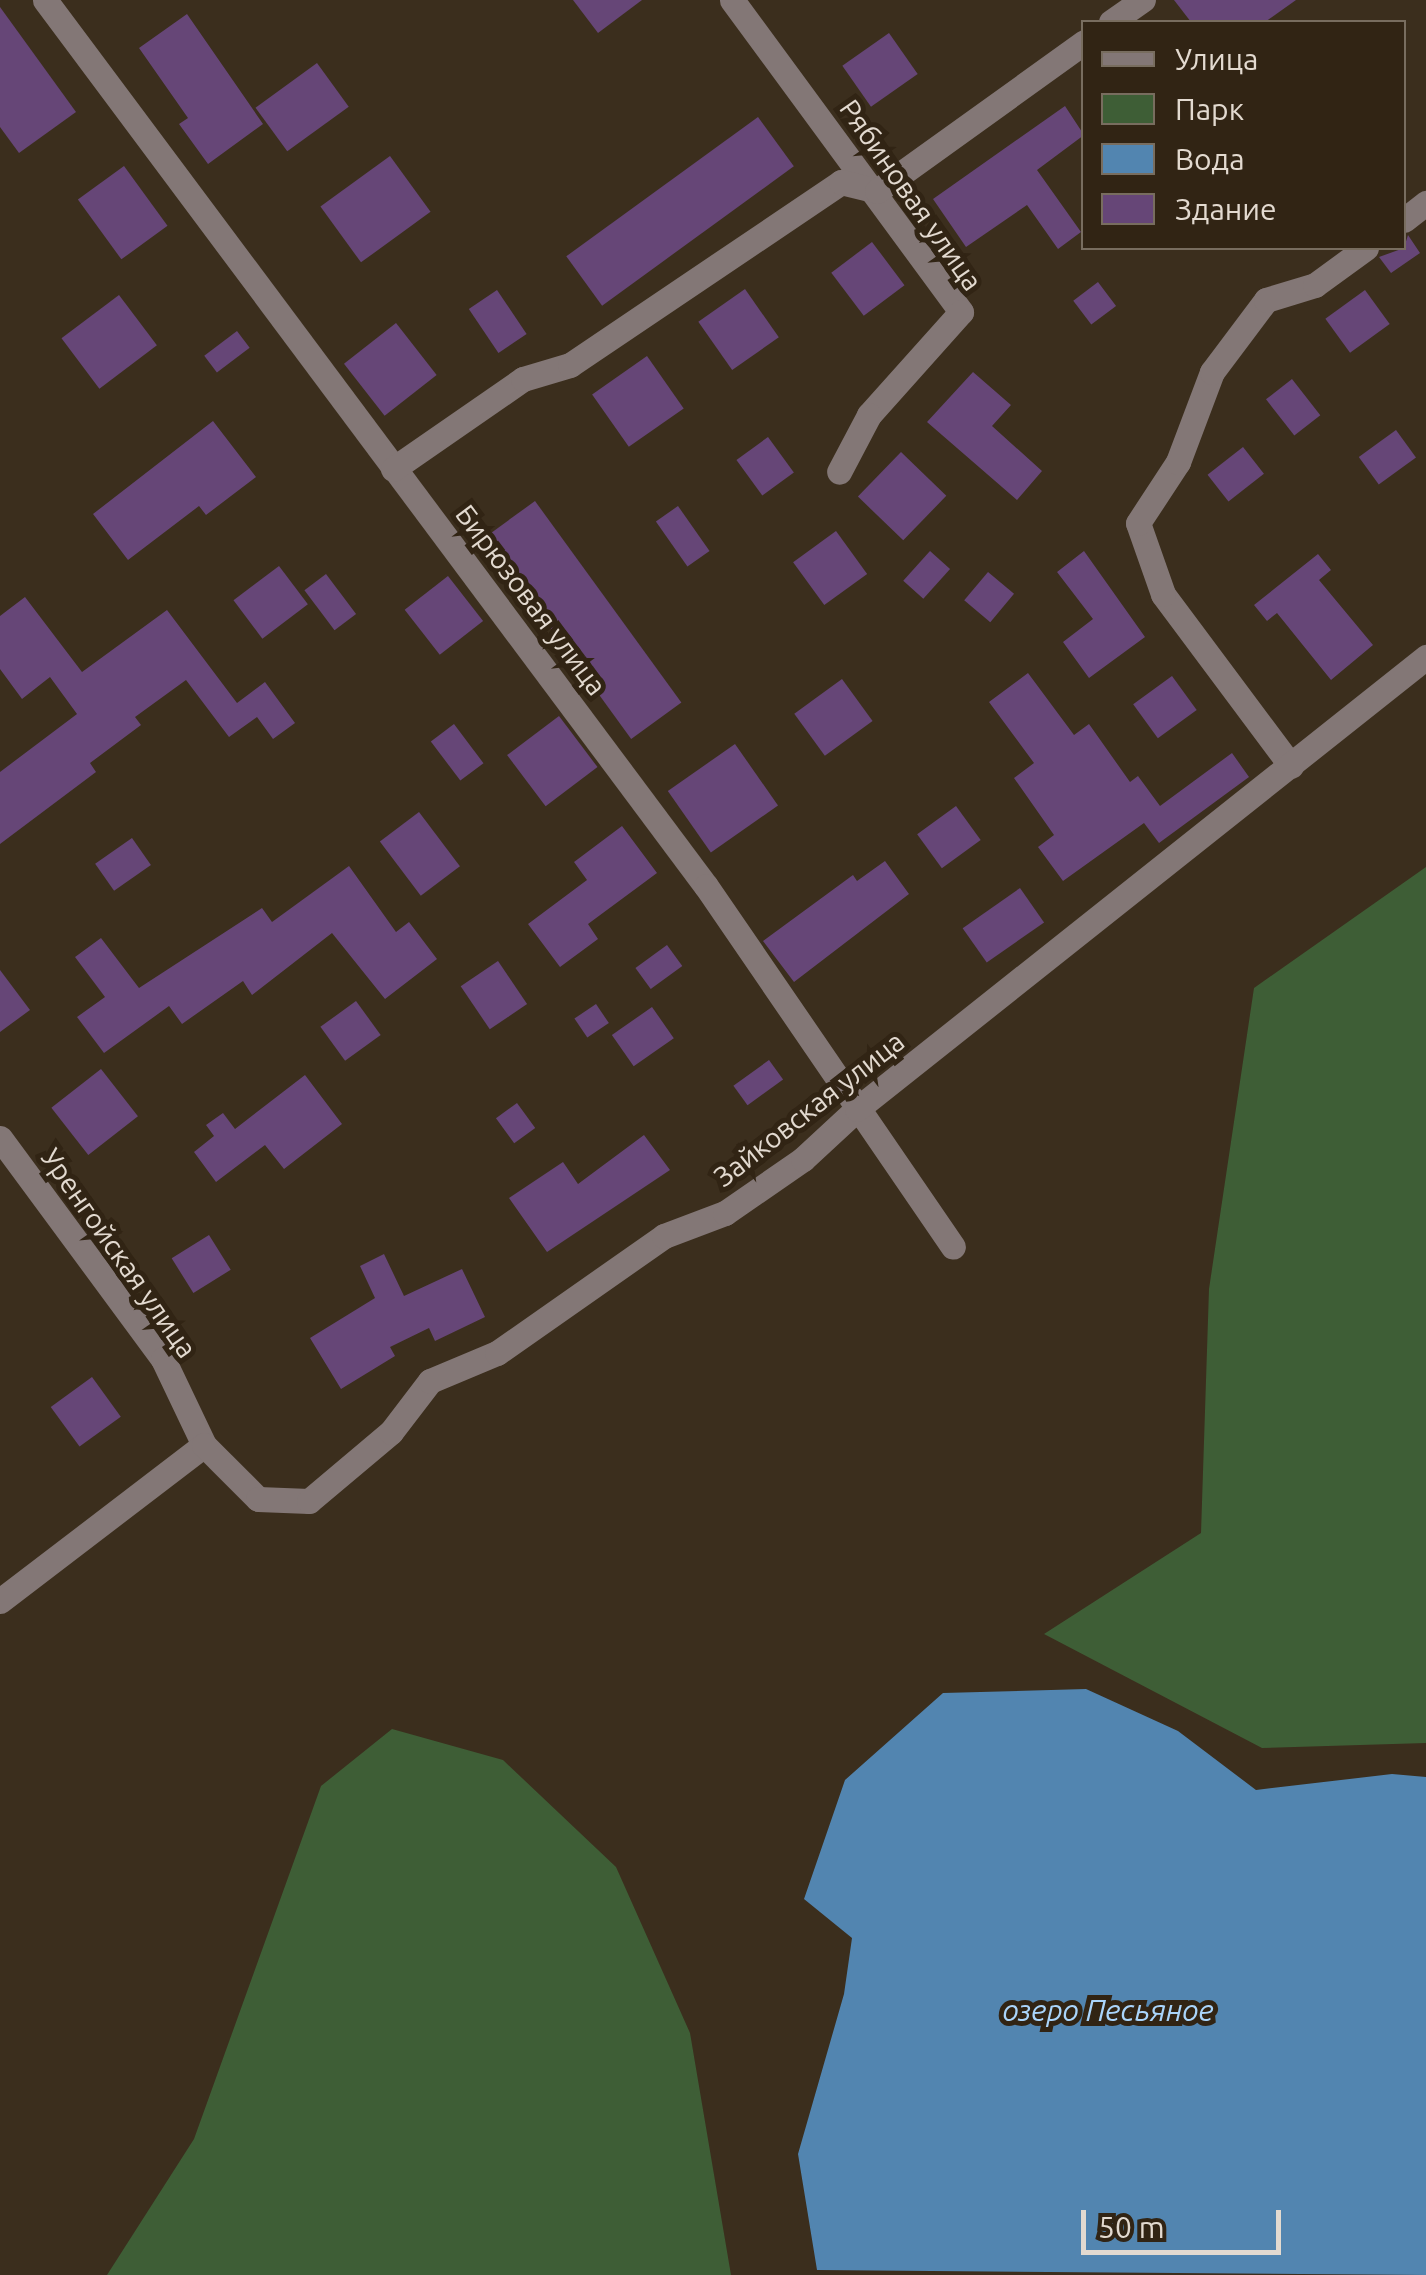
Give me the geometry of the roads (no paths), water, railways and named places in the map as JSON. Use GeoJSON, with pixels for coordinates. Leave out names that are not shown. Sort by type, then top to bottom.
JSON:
{"type":"FeatureCollection","features":[{"type":"Feature","properties":{"kind":"street","name":"Бирюзовая улица"},"geometry":{"type":"LineString","coordinates":[[45,0],[706,886],[953,1247]]}},
{"type":"Feature","properties":{"kind":"street","name":"Рябиновая улица"},"geometry":{"type":"LineString","coordinates":[[732,0],[877,191],[961,312],[869,415],[838,472]]}},
{"type":"Feature","properties":{"kind":"street"},"geometry":{"type":"LineString","coordinates":[[1114,20],[1142,0]]}},
{"type":"Feature","properties":{"kind":"street"},"geometry":{"type":"LineString","coordinates":[[393,470],[523,380],[570,365],[840,182],[877,191],[1081,44]]}},
{"type":"Feature","properties":{"kind":"street"},"geometry":{"type":"LineString","coordinates":[[1406,218],[1426,203]]}},
{"type":"Feature","properties":{"kind":"street"},"geometry":{"type":"LineString","coordinates":[[1291,766],[1163,594],[1138,523],[1178,462],[1212,372],[1266,300],[1315,285],[1363,250]]}},
{"type":"Feature","properties":{"kind":"street","name":"Зайковская улица"},"geometry":{"type":"LineString","coordinates":[[204,1444],[258,1499],[310,1500],[391,1432],[430,1381],[497,1353],[664,1236],[725,1213],[803,1159],[857,1109],[1426,656]]}},
{"type":"Feature","properties":{"kind":"street","name":"Уренгойская улица"},"geometry":{"type":"LineString","coordinates":[[0,1138],[163,1359],[204,1444]]}},
{"type":"Feature","properties":{"kind":"street"},"geometry":{"type":"LineString","coordinates":[[0,1601],[204,1444]]}},
{"type":"Feature","properties":{"kind":"water","name":"озеро Песьяное"},"geometry":{"type":"Polygon","coordinates":[[[1086,1689],[1178,1731],[1256,1790],[1392,1774],[1426,1777],[1426,2275],[817,2270],[798,2154],[844,1994],[852,1938],[804,1899],[845,1780],[943,1693],[1086,1689]]]}}]}
